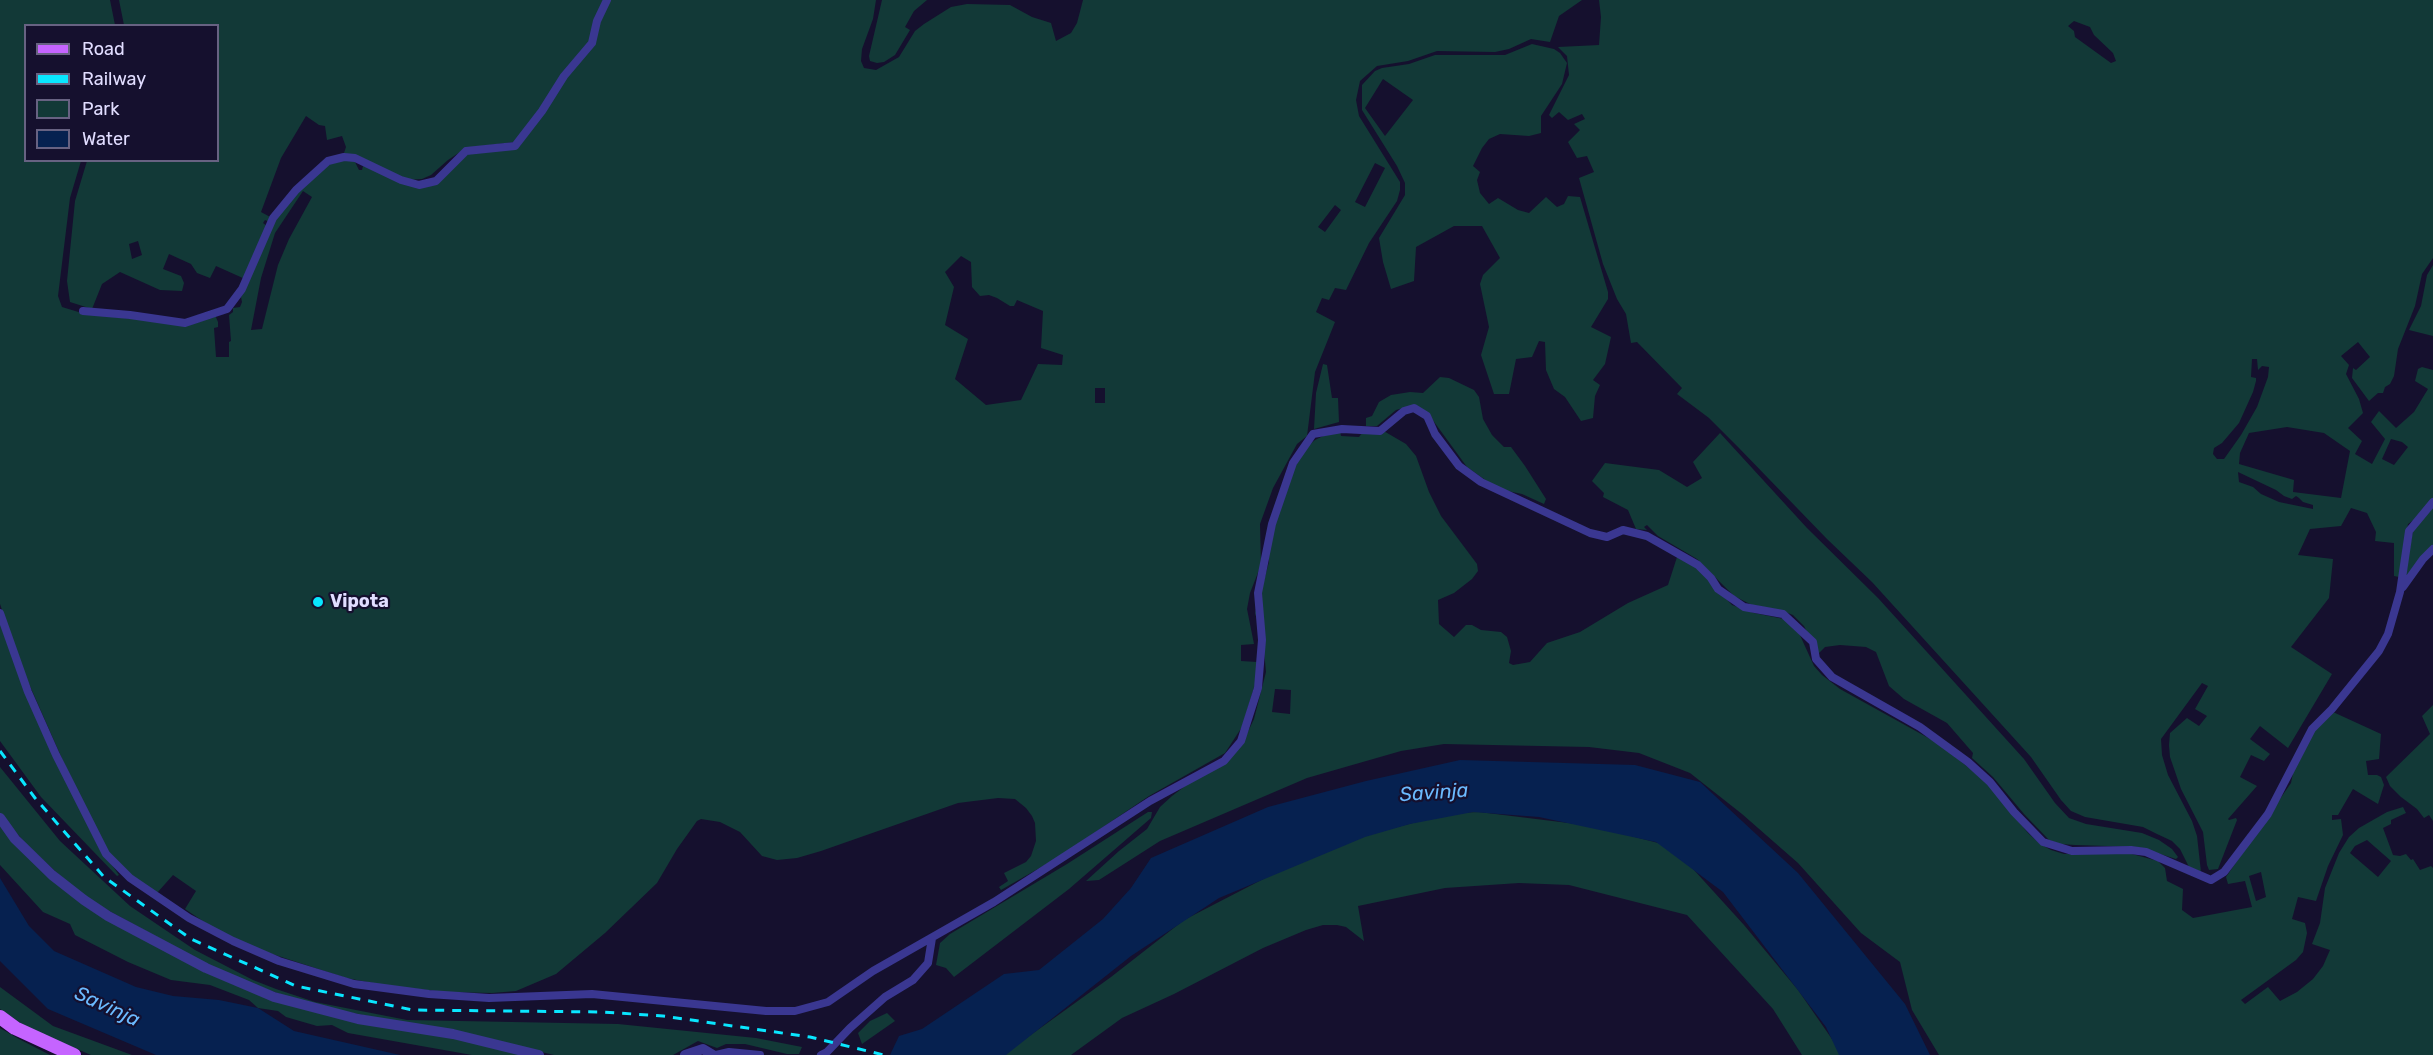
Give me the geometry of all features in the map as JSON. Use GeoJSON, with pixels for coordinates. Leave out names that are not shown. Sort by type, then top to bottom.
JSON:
{"type":"FeatureCollection","features":[{"type":"Feature","properties":{"kind":"main road"},"geometry":{"type":"LineString","coordinates":[[0,1017],[15,1028],[74,1055]]}},
{"type":"Feature","properties":{"kind":"street"},"geometry":{"type":"LineString","coordinates":[[83,312],[130,315],[185,323],[227,309],[242,289],[273,218],[296,190],[328,161],[344,157],[355,158],[401,180],[419,184],[436,181],[466,151],[515,146],[542,111],[564,76],[592,43],[597,21],[607,0]]}},
{"type":"Feature","properties":{"kind":"street"},"geometry":{"type":"LineString","coordinates":[[0,613],[28,692],[56,755],[106,854],[130,878],[189,918],[279,961],[354,984],[429,994],[489,998],[592,994],[766,1011],[795,1011],[828,1002],[873,972],[1004,896],[1150,801],[1224,761],[1241,741],[1258,688],[1262,640],[1258,593],[1272,524],[1293,463],[1313,434],[1342,429],[1380,431],[1404,411],[1414,408],[1427,416],[1435,434],[1458,466],[1480,482],[1590,533],[1608,537],[1623,530],[1647,536],[1698,565],[1711,578],[1718,590],[1744,608],[1784,614],[1813,642],[1816,659],[1832,677],[1920,727],[1968,762],[1990,782],[2043,843],[2072,851],[2146,852],[2211,880],[2224,872],[2268,814],[2312,729],[2332,709],[2379,651],[2388,634],[2400,592],[2409,531],[2433,502]]}},
{"type":"Feature","properties":{"kind":"street"},"geometry":{"type":"LineString","coordinates":[[2400,592],[2422,559],[2433,549]]}},
{"type":"Feature","properties":{"kind":"street"},"geometry":{"type":"LineString","coordinates":[[0,818],[15,839],[52,875],[108,916],[215,972],[274,998],[358,1019],[453,1034],[539,1055]]}},
{"type":"Feature","properties":{"kind":"street"},"geometry":{"type":"LineString","coordinates":[[821,1055],[827,1052],[885,997],[913,980],[928,963],[932,938]]}},
{"type":"Feature","properties":{"kind":"street"},"geometry":{"type":"LineString","coordinates":[[685,1055],[703,1049],[715,1055],[729,1052],[760,1055]]}},
{"type":"Feature","properties":{"kind":"green space"},"geometry":{"type":"Polygon","coordinates":[[[0,0],[110,0],[115,24],[24,24],[24,162],[81,162],[70,198],[58,296],[62,307],[85,314],[183,324],[199,322],[215,315],[218,322],[218,327],[214,328],[216,357],[229,357],[229,342],[231,341],[229,315],[233,312],[233,308],[240,307],[241,297],[272,225],[303,184],[328,163],[344,157],[354,160],[359,170],[362,170],[363,166],[369,167],[403,182],[424,183],[437,176],[467,152],[520,146],[522,141],[466,148],[431,175],[422,179],[407,180],[344,153],[346,147],[342,136],[327,140],[325,126],[319,125],[306,116],[281,158],[261,212],[272,218],[270,222],[265,220],[263,223],[267,226],[245,279],[216,266],[210,278],[197,273],[191,264],[169,254],[163,269],[181,276],[184,283],[182,291],[160,290],[120,272],[102,284],[92,309],[70,302],[67,281],[75,201],[87,162],[219,162],[219,24],[124,24],[119,0],[876,0],[873,19],[862,49],[861,61],[864,68],[876,70],[899,57],[915,31],[924,24],[951,7],[967,4],[1010,5],[1032,17],[1051,23],[1056,41],[1071,33],[1077,23],[1083,0],[1582,0],[1559,16],[1550,42],[1531,39],[1509,49],[1495,52],[1437,51],[1408,61],[1377,66],[1360,81],[1356,100],[1359,116],[1400,182],[1400,190],[1397,201],[1369,243],[1346,290],[1335,288],[1329,300],[1322,298],[1316,312],[1335,322],[1315,372],[1307,436],[1297,444],[1273,488],[1260,524],[1261,565],[1250,593],[1247,609],[1254,644],[1241,645],[1241,661],[1257,662],[1256,681],[1242,727],[1225,753],[1149,796],[1057,858],[1001,890],[999,887],[1008,881],[1004,873],[1026,862],[1031,856],[1036,841],[1035,823],[1032,816],[1015,799],[998,798],[958,803],[821,851],[797,858],[777,860],[762,856],[740,832],[720,822],[701,819],[697,821],[677,849],[657,883],[605,933],[556,974],[516,991],[492,993],[446,992],[389,986],[346,978],[266,952],[216,930],[185,909],[196,891],[173,875],[157,893],[116,863],[102,843],[36,709],[0,604],[0,0]],[[1375,163],[1355,202],[1365,207],[1385,168],[1375,163]],[[303,191],[275,233],[261,278],[251,330],[262,329],[278,265],[312,197],[303,191]],[[1335,205],[1318,227],[1325,232],[1341,210],[1335,205]],[[138,241],[129,244],[132,259],[142,255],[138,241]],[[961,256],[945,272],[954,287],[945,325],[968,339],[955,379],[986,405],[1021,400],[1038,364],[1062,365],[1063,355],[1041,348],[1043,311],[1017,300],[1014,306],[1010,306],[989,295],[980,296],[972,287],[971,262],[961,256]],[[1095,388],[1095,403],[1105,403],[1105,388],[1095,388]]]}},
{"type":"Feature","properties":{"kind":"green space"},"geometry":{"type":"Polygon","coordinates":[[[882,0],[927,0],[914,11],[905,27],[910,30],[895,55],[884,62],[877,63],[870,61],[869,56],[882,0]]]}},
{"type":"Feature","properties":{"kind":"green space"},"geometry":{"type":"Polygon","coordinates":[[[1599,0],[2433,0],[2433,258],[2422,274],[2415,306],[2398,349],[2394,376],[2383,393],[2378,393],[2369,401],[2352,378],[2353,368],[2356,370],[2370,357],[2358,342],[2341,356],[2349,365],[2346,374],[2359,399],[2363,413],[2348,428],[2362,441],[2355,454],[2372,464],[2385,439],[2371,422],[2379,411],[2396,428],[2414,412],[2428,389],[2415,381],[2418,369],[2422,367],[2433,370],[2433,498],[2408,524],[2399,577],[2394,576],[2394,543],[2375,541],[2376,532],[2367,513],[2351,508],[2341,526],[2310,529],[2298,555],[2333,559],[2329,598],[2291,647],[2332,674],[2288,748],[2260,726],[2250,739],[2270,754],[2264,761],[2251,755],[2240,777],[2257,786],[2228,819],[2236,818],[2237,820],[2218,869],[2209,870],[2207,865],[2203,832],[2181,789],[2170,757],[2169,745],[2170,733],[2187,718],[2199,726],[2207,716],[2195,709],[2208,686],[2202,683],[2161,739],[2162,755],[2168,775],[2192,821],[2197,836],[2201,872],[2189,867],[2180,849],[2172,841],[2143,827],[2085,817],[2071,811],[2031,757],[1872,582],[1709,418],[1677,394],[1682,388],[1637,342],[1631,343],[1626,314],[1617,299],[1603,264],[1579,178],[1594,172],[1587,156],[1577,158],[1568,142],[1580,130],[1574,124],[1585,119],[1582,114],[1568,120],[1559,112],[1552,118],[1549,115],[1569,75],[1567,56],[1558,47],[1599,45],[1601,17],[1599,0]],[[2074,21],[2068,26],[2074,31],[2075,37],[2111,63],[2116,61],[2113,53],[2094,35],[2090,27],[2074,21]],[[2252,359],[2251,377],[2256,378],[2253,392],[2239,423],[2222,443],[2214,448],[2213,454],[2217,459],[2224,459],[2257,407],[2268,377],[2269,367],[2262,366],[2258,370],[2257,359],[2252,359]],[[2287,427],[2249,433],[2240,453],[2239,464],[2294,480],[2293,492],[2341,498],[2350,451],[2324,433],[2287,427]],[[2391,439],[2382,459],[2394,465],[2408,447],[2402,442],[2391,439]],[[2238,472],[2239,482],[2253,487],[2261,494],[2279,502],[2313,509],[2313,505],[2303,502],[2296,496],[2292,499],[2284,496],[2238,472]]]}},
{"type":"Feature","properties":{"kind":"green space"},"geometry":{"type":"Polygon","coordinates":[[[1532,44],[1554,49],[1567,63],[1562,84],[1541,116],[1541,133],[1529,136],[1500,134],[1489,139],[1473,166],[1480,172],[1477,180],[1480,193],[1489,204],[1498,198],[1518,210],[1529,213],[1546,197],[1557,207],[1564,204],[1568,196],[1580,197],[1608,292],[1608,299],[1591,327],[1611,337],[1605,364],[1593,380],[1600,385],[1595,396],[1593,418],[1581,421],[1565,397],[1554,389],[1546,370],[1545,342],[1539,341],[1532,357],[1516,359],[1509,394],[1494,394],[1481,355],[1489,327],[1480,284],[1483,275],[1500,258],[1482,226],[1454,226],[1416,247],[1414,281],[1391,289],[1383,262],[1379,238],[1405,195],[1405,183],[1362,110],[1362,85],[1375,71],[1382,68],[1409,64],[1435,55],[1505,55],[1532,44]],[[1383,79],[1365,108],[1385,136],[1413,100],[1383,79]]]}},
{"type":"Feature","properties":{"kind":"green space"},"geometry":{"type":"Polygon","coordinates":[[[2433,265],[2433,336],[2409,330],[2421,306],[2427,275],[2433,265]]]}},
{"type":"Feature","properties":{"kind":"green space"},"geometry":{"type":"Polygon","coordinates":[[[1323,364],[1327,365],[1332,398],[1338,398],[1339,422],[1314,429],[1316,393],[1323,364]]]}},
{"type":"Feature","properties":{"kind":"green space"},"geometry":{"type":"Polygon","coordinates":[[[1440,377],[1449,378],[1474,390],[1479,397],[1483,419],[1492,435],[1504,447],[1511,447],[1546,499],[1544,504],[1522,494],[1498,489],[1467,467],[1432,419],[1407,407],[1396,410],[1377,426],[1366,426],[1366,418],[1372,416],[1379,402],[1391,395],[1410,392],[1423,393],[1440,377]]]}},
{"type":"Feature","properties":{"kind":"green space"},"geometry":{"type":"Polygon","coordinates":[[[1382,430],[1406,444],[1416,456],[1429,492],[1441,516],[1477,564],[1478,571],[1472,579],[1454,593],[1438,600],[1439,624],[1454,637],[1466,625],[1472,625],[1481,630],[1501,632],[1507,637],[1511,651],[1509,663],[1513,665],[1530,662],[1547,643],[1580,632],[1628,603],[1668,585],[1678,554],[1699,570],[1732,605],[1754,613],[1784,619],[1799,633],[1814,666],[1822,675],[1840,689],[1941,745],[1986,782],[2028,833],[2040,844],[2064,854],[2132,854],[2158,861],[2165,868],[2167,881],[2183,889],[2182,910],[2193,918],[2252,907],[2245,881],[2228,884],[2226,877],[2291,783],[2293,773],[2312,733],[2333,712],[2381,734],[2379,759],[2366,761],[2368,775],[2381,777],[2384,785],[2378,804],[2353,789],[2338,815],[2332,815],[2332,820],[2341,819],[2343,835],[2328,866],[2316,901],[2298,897],[2292,919],[2305,923],[2307,933],[2303,952],[2296,960],[2241,1000],[2245,1004],[2268,987],[2280,1001],[2297,992],[2313,979],[2323,966],[2330,950],[2312,944],[2320,923],[2325,888],[2339,853],[2349,837],[2359,828],[2387,812],[2403,807],[2406,813],[2391,820],[2391,824],[2383,828],[2393,855],[2406,854],[2411,860],[2413,859],[2420,870],[2431,866],[2433,868],[2433,1055],[1939,1055],[1912,1010],[1900,962],[1861,933],[1798,863],[1742,814],[1690,773],[1639,753],[1589,747],[1444,744],[1401,751],[1307,778],[1160,841],[1099,880],[1086,881],[1147,829],[1160,807],[1172,796],[1243,742],[1254,719],[1266,672],[1263,641],[1255,613],[1269,562],[1269,523],[1289,476],[1307,447],[1329,433],[1340,431],[1341,436],[1359,437],[1362,433],[1382,430]],[[1275,689],[1272,712],[1290,714],[1291,690],[1275,689]],[[2367,840],[2355,846],[2350,853],[2378,877],[2391,861],[2367,840]],[[2261,872],[2249,876],[2256,901],[2266,897],[2261,872]]]}},
{"type":"Feature","properties":{"kind":"green space"},"geometry":{"type":"Polygon","coordinates":[[[1720,433],[1807,528],[1878,598],[2024,759],[2055,803],[2069,818],[2086,824],[2142,833],[2159,840],[2172,849],[2178,857],[2176,859],[2138,847],[2060,844],[2049,840],[1993,777],[1972,758],[1973,753],[1947,723],[1904,699],[1889,686],[1876,652],[1866,647],[1840,645],[1825,647],[1818,654],[1804,626],[1793,615],[1752,605],[1734,596],[1697,559],[1658,536],[1647,525],[1644,527],[1647,530],[1636,529],[1628,510],[1603,497],[1604,493],[1592,481],[1605,463],[1659,470],[1687,487],[1702,478],[1693,462],[1720,433]]]}},
{"type":"Feature","properties":{"kind":"green space"},"geometry":{"type":"Polygon","coordinates":[[[2433,506],[2433,547],[2408,578],[2405,576],[2413,530],[2433,506]]]}},
{"type":"Feature","properties":{"kind":"green space"},"geometry":{"type":"Polygon","coordinates":[[[0,618],[104,854],[119,875],[117,876],[41,797],[0,741],[0,618]]]}},
{"type":"Feature","properties":{"kind":"green space"},"geometry":{"type":"Polygon","coordinates":[[[2433,705],[2433,821],[2429,815],[2424,818],[2417,809],[2401,797],[2390,786],[2386,777],[2430,734],[2422,716],[2433,705]]]}},
{"type":"Feature","properties":{"kind":"green space"},"geometry":{"type":"Polygon","coordinates":[[[0,767],[60,841],[130,906],[195,950],[253,980],[276,989],[315,1002],[407,1020],[618,1024],[756,1038],[802,1047],[799,1054],[787,1054],[745,1044],[726,1044],[717,1048],[698,1041],[673,1055],[554,1055],[474,1036],[304,1003],[221,972],[82,896],[26,844],[0,813],[0,767]]]}},
{"type":"Feature","properties":{"kind":"green space"},"geometry":{"type":"Polygon","coordinates":[[[1148,812],[1152,812],[1151,818],[1069,889],[954,977],[946,968],[936,965],[940,943],[950,934],[1148,812]]]}},
{"type":"Feature","properties":{"kind":"green space"},"geometry":{"type":"Polygon","coordinates":[[[1479,812],[1593,826],[1662,844],[1684,859],[1744,925],[1798,990],[1843,1055],[1802,1055],[1773,1009],[1687,915],[1569,885],[1519,883],[1445,888],[1358,906],[1364,941],[1346,927],[1337,925],[1323,925],[1306,930],[1263,948],[1122,1018],[1071,1055],[1003,1055],[1111,977],[1184,920],[1302,859],[1346,840],[1452,813],[1479,812]]]}},
{"type":"Feature","properties":{"kind":"green space"},"geometry":{"type":"Polygon","coordinates":[[[0,823],[51,877],[232,984],[401,1027],[530,1055],[472,1055],[348,1033],[332,1025],[317,1026],[286,1017],[278,1011],[258,1008],[249,1000],[210,985],[171,980],[128,962],[75,935],[70,924],[43,912],[0,865],[0,823]]]}},
{"type":"Feature","properties":{"kind":"green space"},"geometry":{"type":"Polygon","coordinates":[[[0,987],[53,1026],[132,1055],[91,1055],[28,1028],[0,1009],[0,987]]]}},
{"type":"Feature","properties":{"kind":"green space"},"geometry":{"type":"Polygon","coordinates":[[[887,1013],[895,1021],[862,1044],[858,1033],[870,1021],[887,1013]]]}},
{"type":"Feature","properties":{"kind":"green space"},"geometry":{"type":"Polygon","coordinates":[[[0,1028],[19,1039],[50,1055],[0,1055],[0,1028]]]}},
{"type":"Feature","properties":{"kind":"water","name":"Savinja"},"geometry":{"type":"Polygon","coordinates":[[[1460,760],[1635,765],[1700,782],[1798,873],[1905,1004],[1930,1055],[1839,1055],[1826,1027],[1723,892],[1656,842],[1539,817],[1473,812],[1410,824],[1365,837],[1219,898],[1131,956],[1006,1055],[890,1055],[899,1036],[922,1029],[1004,974],[1039,970],[1103,919],[1131,888],[1151,858],[1268,807],[1366,781],[1460,760]]]}},
{"type":"Feature","properties":{"kind":"water","name":"Savinja"},"geometry":{"type":"Polygon","coordinates":[[[0,878],[29,926],[54,951],[136,987],[173,996],[219,1000],[258,1008],[294,1031],[400,1055],[156,1055],[48,1009],[0,961],[0,878]]]}},
{"type":"Feature","properties":{"kind":"railway"},"geometry":{"type":"LineString","coordinates":[[0,751],[35,798],[104,877],[191,939],[296,986],[413,1010],[603,1012],[663,1016],[810,1037],[884,1055]]}},
{"type":"Feature","properties":{"kind":"place","name":"Vipota"},"geometry":{"type":"Point","coordinates":[318,602]}}]}
